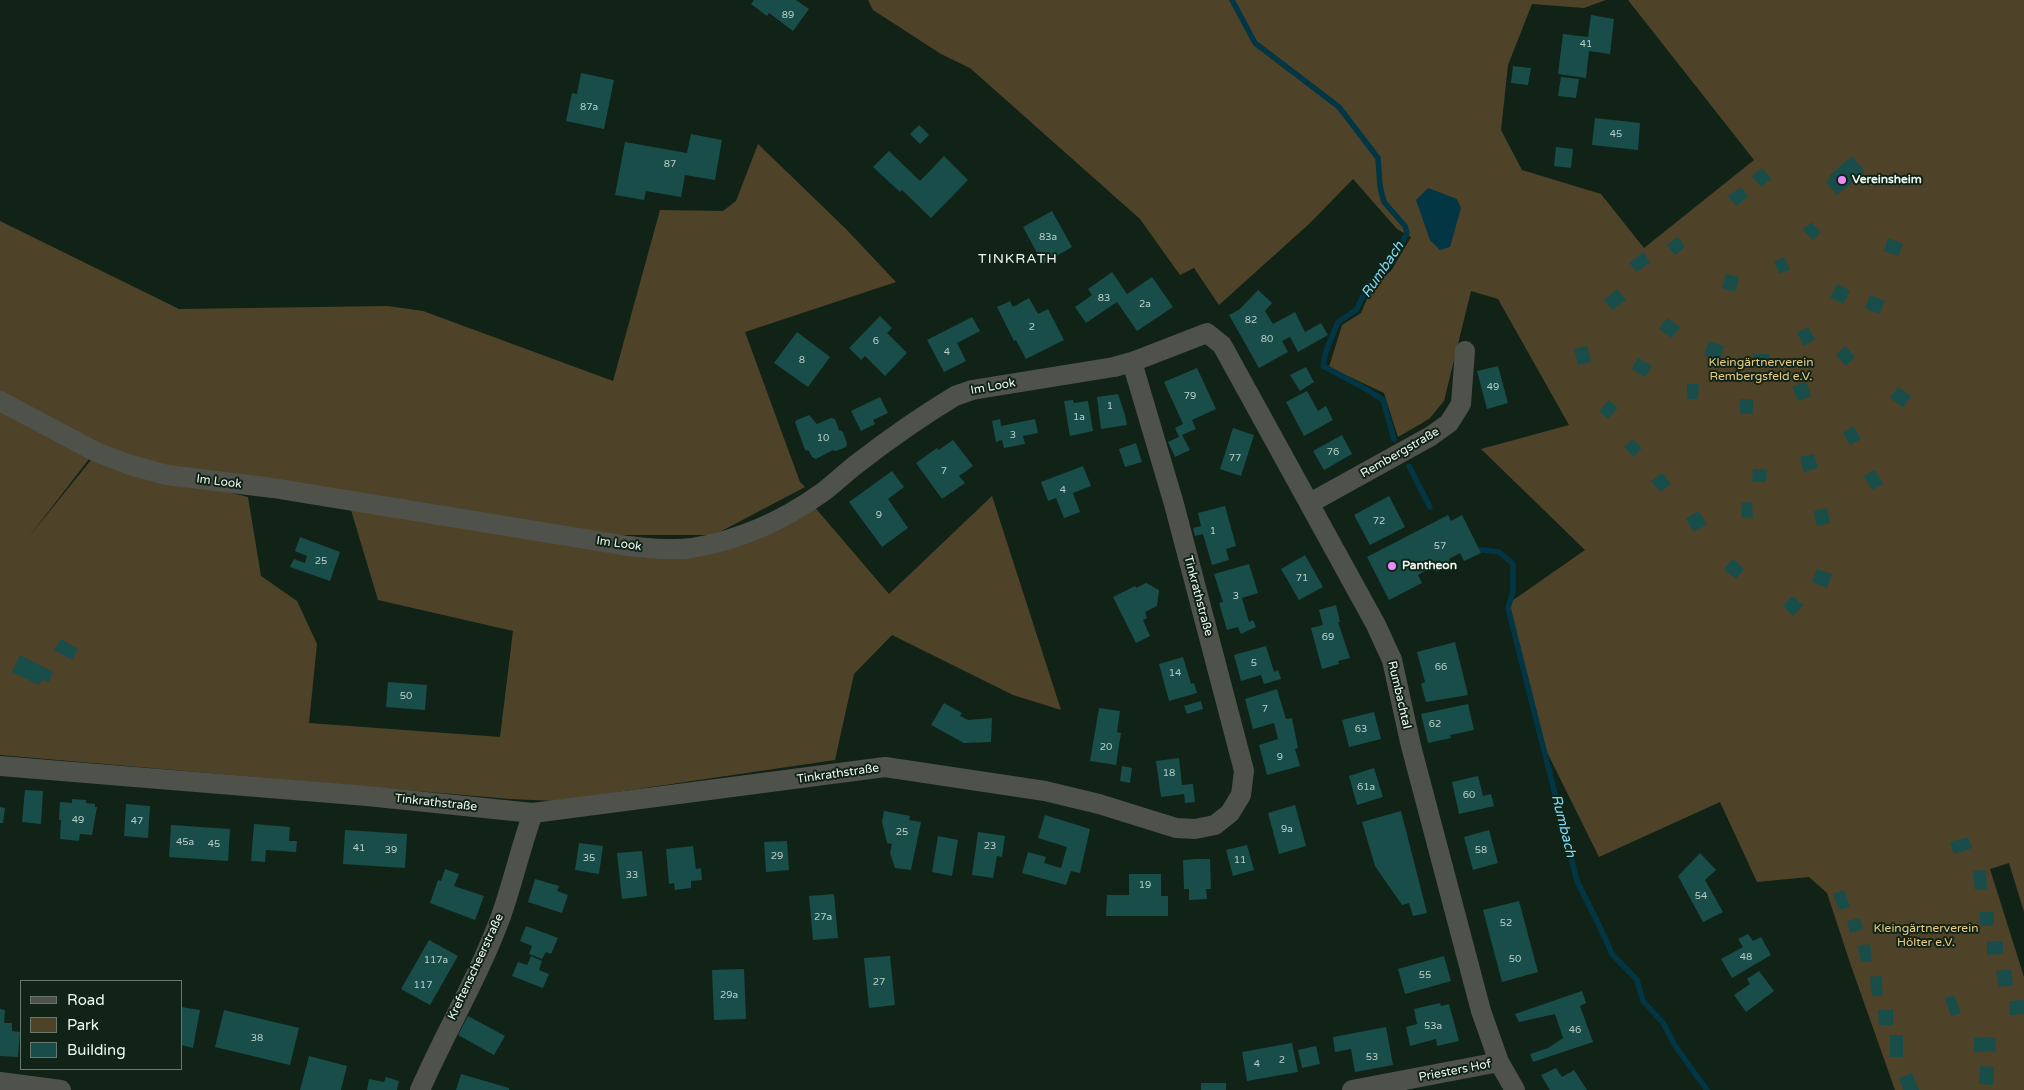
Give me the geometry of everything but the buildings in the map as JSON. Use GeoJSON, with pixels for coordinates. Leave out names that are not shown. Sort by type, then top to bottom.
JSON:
{"type":"FeatureCollection","features":[{"type":"Feature","properties":{"kind":"street","name":"Im Look"},"geometry":{"type":"LineString","coordinates":[[0,401],[96,452],[130,465],[168,475],[273,488],[628,546],[658,549],[682,548],[720,543],[744,536],[767,526],[824,491],[859,463],[955,396],[972,390],[1114,367],[1207,333]]}},
{"type":"Feature","properties":{"kind":"street","name":"Rumbachtal"},"geometry":{"type":"LineString","coordinates":[[1207,333],[1222,345],[1376,625],[1392,660],[1411,746],[1481,1011],[1499,1062],[1516,1090]]}},
{"type":"Feature","properties":{"kind":"street","name":"Rembergstraße"},"geometry":{"type":"LineString","coordinates":[[1310,504],[1431,436],[1449,423],[1461,404],[1465,351]]}},
{"type":"Feature","properties":{"kind":"street","name":"Tinkrathstraße"},"geometry":{"type":"LineString","coordinates":[[0,766],[348,794],[533,813],[885,767],[1045,791],[1099,804],[1184,829],[1206,828],[1224,820],[1236,804],[1240,795],[1244,771],[1174,504],[1132,362]]}},
{"type":"Feature","properties":{"kind":"street","name":"Kreftenscheerstraße"},"geometry":{"type":"LineString","coordinates":[[420,1090],[440,1045],[476,974],[501,915],[521,846],[533,813]]}},
{"type":"Feature","properties":{"kind":"street","name":"Priesters Hof"},"geometry":{"type":"LineString","coordinates":[[1352,1090],[1499,1062]]}},
{"type":"Feature","properties":{"kind":"street"},"geometry":{"type":"LineString","coordinates":[[0,1082],[61,1090]]}},
{"type":"Feature","properties":{"kind":"green space"},"geometry":{"type":"Polygon","coordinates":[[[868,0],[1606,0],[1584,8],[1532,4],[1508,65],[1501,130],[1522,170],[1601,194],[1644,248],[1754,160],[1628,0],[2024,0],[2024,912],[2009,863],[1990,869],[2024,977],[2024,1090],[1895,1090],[1827,893],[1809,877],[1757,882],[1720,802],[1599,857],[1540,738],[1506,605],[1585,550],[1481,449],[1569,425],[1498,299],[1471,291],[1444,401],[1429,419],[1398,437],[1384,393],[1329,367],[1342,325],[1361,313],[1373,285],[1391,271],[1411,237],[1397,229],[1353,179],[1309,224],[1219,305],[1194,268],[1180,275],[1140,219],[970,68],[941,54],[873,10],[868,0]]]}},
{"type":"Feature","properties":{"kind":"green space"},"geometry":{"type":"Polygon","coordinates":[[[758,144],[846,229],[896,282],[745,332],[800,482],[805,487],[714,535],[605,535],[163,472],[96,450],[28,538],[95,455],[167,477],[248,497],[261,576],[297,601],[317,644],[309,723],[500,737],[513,631],[378,600],[351,510],[693,553],[812,504],[889,594],[992,496],[1061,710],[1013,695],[892,635],[854,674],[835,760],[556,801],[510,799],[0,755],[0,221],[179,309],[388,306],[423,311],[613,381],[660,210],[723,211],[736,201],[758,144]]]}},
{"type":"Feature","properties":{"kind":"water"},"geometry":{"type":"Polygon","coordinates":[[[1428,188],[1457,199],[1461,208],[1450,247],[1440,250],[1430,240],[1416,200],[1428,188]]]}},
{"type":"Feature","properties":{"kind":"waterway","name":"Rumbach"},"geometry":{"type":"LineString","coordinates":[[1232,0],[1255,43],[1339,107],[1378,158],[1380,186],[1384,202],[1405,226],[1407,233],[1401,244],[1383,270],[1370,283],[1356,310],[1338,322],[1326,351],[1323,366],[1383,400],[1394,439]]}},
{"type":"Feature","properties":{"kind":"waterway","name":"Rumbach"},"geometry":{"type":"LineString","coordinates":[[1409,466],[1430,507]]}},
{"type":"Feature","properties":{"kind":"waterway","name":"Rumbach"},"geometry":{"type":"LineString","coordinates":[[1481,550],[1499,552],[1513,564],[1513,591],[1508,608],[1577,881],[1612,954],[1637,980],[1643,1001],[1663,1023],[1676,1047],[1707,1090]]}},
{"type":"Feature","properties":{"kind":"place","name":"Vereinsheim"},"geometry":{"type":"Point","coordinates":[1842,180]}},
{"type":"Feature","properties":{"kind":"place","name":"Pantheon"},"geometry":{"type":"Point","coordinates":[1392,566]}},
{"type":"Feature","properties":{"kind":"district","name":"TINKRATH"},"geometry":{"type":"Point","coordinates":[1018,259]}},
{"type":"Feature","properties":{"kind":"park label","name":"Kleingärtnerverein Rembergsfeld e.V."},"geometry":{"type":"Point","coordinates":[1761,370]}},
{"type":"Feature","properties":{"kind":"park label","name":"Kleingärtnerverein Hölter e.V."},"geometry":{"type":"Point","coordinates":[1926,936]}}]}
